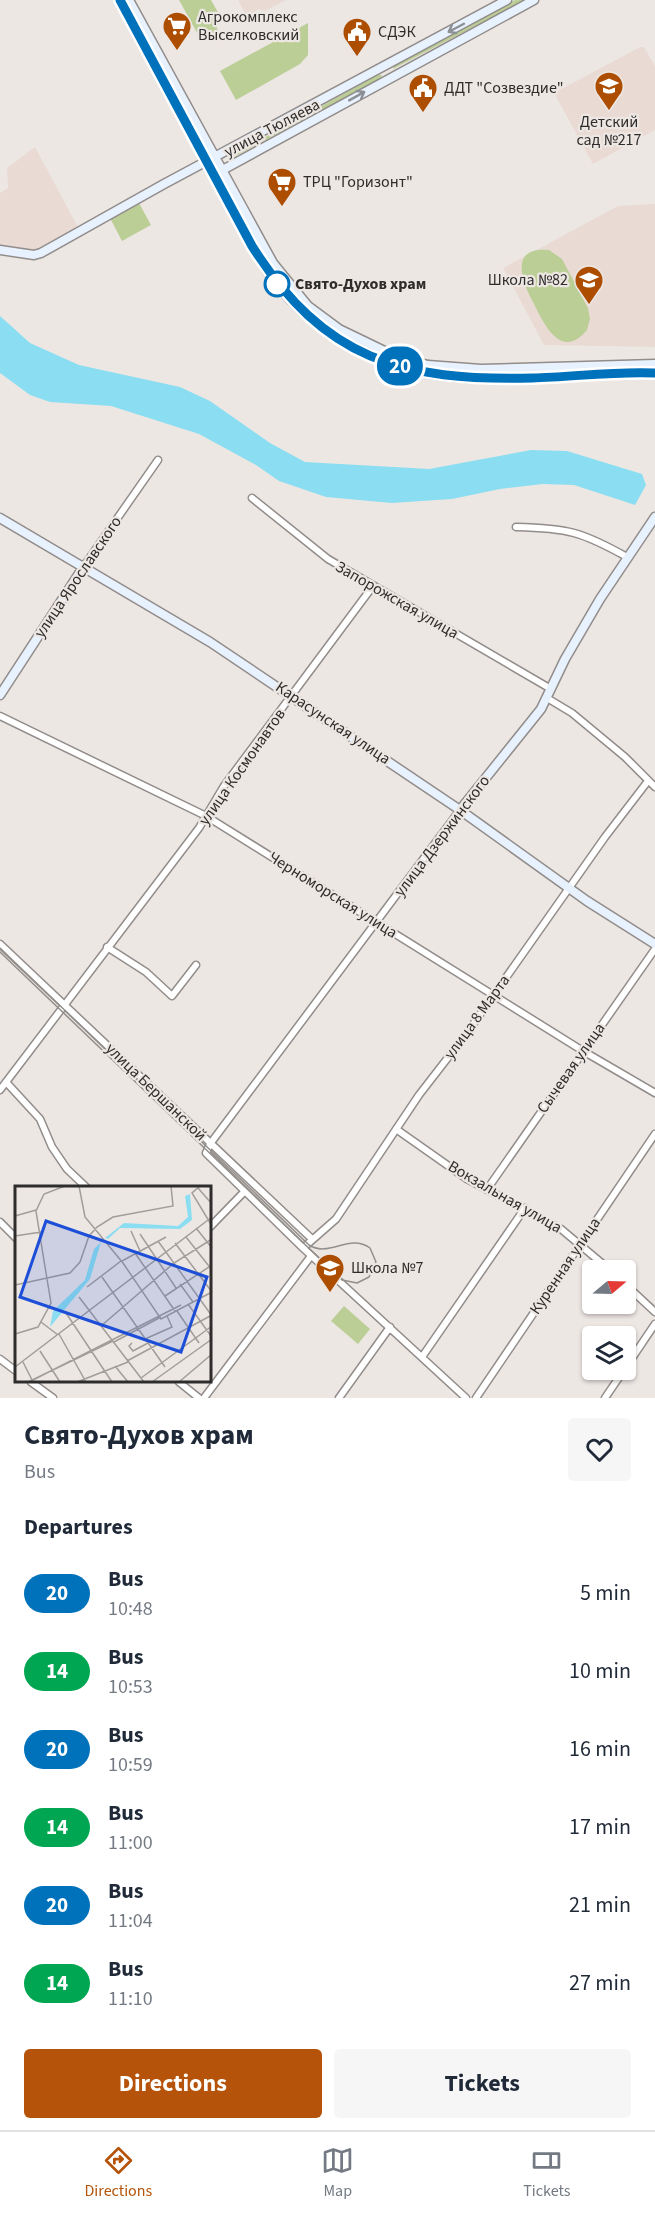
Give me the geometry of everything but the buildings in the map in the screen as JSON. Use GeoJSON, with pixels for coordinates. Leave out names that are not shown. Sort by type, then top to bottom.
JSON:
{"type":"FeatureCollection","features":[{"type":"Feature","properties":{"kind":"main road"},"geometry":{"type":"LineString","coordinates":[[120,0],[218,172],[272,278],[299,309],[317,325],[371,356],[397,365],[532,378],[655,373]]}},
{"type":"Feature","properties":{"kind":"main road"},"geometry":{"type":"LineString","coordinates":[[129,0],[211,160]]}},
{"type":"Feature","properties":{"kind":"main road","name":"улица Тюляева"},"geometry":{"type":"LineString","coordinates":[[0,250],[34,255],[41,253],[507,0]]}},
{"type":"Feature","properties":{"kind":"main road","name":"улица Тюляева"},"geometry":{"type":"LineString","coordinates":[[218,172],[534,0]]}},
{"type":"Feature","properties":{"kind":"main road"},"geometry":{"type":"LineString","coordinates":[[452,372],[655,364]]}},
{"type":"Feature","properties":{"kind":"main road","name":"улица Дзержинского"},"geometry":{"type":"LineString","coordinates":[[460,810],[542,709],[565,659],[627,557],[655,517]]}},
{"type":"Feature","properties":{"kind":"main road","name":"Карасунская улица"},"geometry":{"type":"LineString","coordinates":[[0,518],[210,642],[655,944]]}},
{"type":"Feature","properties":{"kind":"main road","name":"улица Ярославского"},"geometry":{"type":"LineString","coordinates":[[0,695],[84,566]]}},
{"type":"Feature","properties":{"kind":"street","name":"улица Ярославского"},"geometry":{"type":"LineString","coordinates":[[84,566],[158,460]]}},
{"type":"Feature","properties":{"kind":"street","name":"Запорожская улица"},"geometry":{"type":"LineString","coordinates":[[252,498],[328,559],[549,694],[625,757],[655,788]]}},
{"type":"Feature","properties":{"kind":"street"},"geometry":{"type":"LineString","coordinates":[[516,527],[549,528],[583,534],[627,557]]}},
{"type":"Feature","properties":{"kind":"street","name":"улица Космонавтов"},"geometry":{"type":"LineString","coordinates":[[0,1090],[66,1006],[107,947],[206,816],[224,786],[373,586]]}},
{"type":"Feature","properties":{"kind":"street","name":"Черноморская улица"},"geometry":{"type":"LineString","coordinates":[[0,716],[206,816],[583,1051],[655,1093]]}},
{"type":"Feature","properties":{"kind":"street","name":"улица 8 Марта"},"geometry":{"type":"LineString","coordinates":[[303,1248],[336,1219],[396,1129],[605,837],[648,782]]}},
{"type":"Feature","properties":{"kind":"street","name":"улица Дзержинского"},"geometry":{"type":"LineString","coordinates":[[210,1144],[460,810]]}},
{"type":"Feature","properties":{"kind":"street","name":"улица Бершанской"},"geometry":{"type":"LineString","coordinates":[[0,944],[312,1239]]}},
{"type":"Feature","properties":{"kind":"street"},"geometry":{"type":"LineString","coordinates":[[107,947],[146,972],[172,996],[196,965]]}},
{"type":"Feature","properties":{"kind":"street","name":"Сычевая улица"},"geometry":{"type":"LineString","coordinates":[[488,1188],[655,949]]}},
{"type":"Feature","properties":{"kind":"street"},"geometry":{"type":"LineString","coordinates":[[6,1082],[40,1119],[52,1147],[68,1169],[85,1186]]}},
{"type":"Feature","properties":{"kind":"street","name":"Вокзальная улица"},"geometry":{"type":"LineString","coordinates":[[396,1129],[467,1179],[525,1208],[579,1243],[599,1260]]}},
{"type":"Feature","properties":{"kind":"street","name":"Куренная улица"},"geometry":{"type":"LineString","coordinates":[[476,1398],[655,1134]]}},
{"type":"Feature","properties":{"kind":"street"},"geometry":{"type":"LineString","coordinates":[[210,1144],[206,1153],[244,1192],[466,1398]]}},
{"type":"Feature","properties":{"kind":"street"},"geometry":{"type":"LineString","coordinates":[[212,1225],[244,1192]]}},
{"type":"Feature","properties":{"kind":"street"},"geometry":{"type":"LineString","coordinates":[[422,1357],[525,1208]]}},
{"type":"Feature","properties":{"kind":"street"},"geometry":{"type":"LineString","coordinates":[[0,1222],[15,1237]]}},
{"type":"Feature","properties":{"kind":"street"},"geometry":{"type":"LineString","coordinates":[[204,1398],[311,1256]]}},
{"type":"Feature","properties":{"kind":"street"},"geometry":{"type":"LineString","coordinates":[[636,1294],[655,1312]]}},
{"type":"Feature","properties":{"kind":"street"},"geometry":{"type":"LineString","coordinates":[[636,1352],[655,1324]]}},
{"type":"Feature","properties":{"kind":"street"},"geometry":{"type":"LineString","coordinates":[[339,1398],[390,1327]]}},
{"type":"Feature","properties":{"kind":"street"},"geometry":{"type":"LineString","coordinates":[[0,1359],[15,1370]]}},
{"type":"Feature","properties":{"kind":"street"},"geometry":{"type":"LineString","coordinates":[[605,1398],[617,1380]]}},
{"type":"Feature","properties":{"kind":"street"},"geometry":{"type":"LineString","coordinates":[[31,1383],[53,1398]]}},
{"type":"Feature","properties":{"kind":"street"},"geometry":{"type":"LineString","coordinates":[[180,1383],[199,1398]]}},
{"type":"Feature","properties":{"kind":"shaded area"},"geometry":{"type":"Polygon","coordinates":[[[238,0],[286,0],[265,11],[259,9],[247,17],[238,0]]]}},
{"type":"Feature","properties":{"kind":"shaded area","name":"Детский сад №217"},"geometry":{"type":"Polygon","coordinates":[[[640,47],[644,47],[655,66],[655,130],[593,164],[554,93],[640,47]]]}},
{"type":"Feature","properties":{"kind":"shaded area"},"geometry":{"type":"Polygon","coordinates":[[[35,147],[79,229],[36,251],[0,247],[0,193],[8,188],[7,168],[35,147]]]}},
{"type":"Feature","properties":{"kind":"shaded area","name":"Школа №82"},"geometry":{"type":"Polygon","coordinates":[[[655,204],[655,347],[544,345],[503,268],[618,206],[655,204]]]}},
{"type":"Feature","properties":{"kind":"green space"},"geometry":{"type":"Polygon","coordinates":[[[179,0],[211,0],[220,16],[213,20],[218,30],[201,40],[179,0]]]}},
{"type":"Feature","properties":{"kind":"green space"},"geometry":{"type":"Polygon","coordinates":[[[515,0],[525,0],[393,69],[394,65],[515,0]]]}},
{"type":"Feature","properties":{"kind":"green space"},"geometry":{"type":"Polygon","coordinates":[[[308,23],[308,55],[300,64],[236,100],[220,71],[308,23]]]}},
{"type":"Feature","properties":{"kind":"green space"},"geometry":{"type":"Polygon","coordinates":[[[378,75],[382,75],[380,79],[234,157],[231,156],[378,75]]]}},
{"type":"Feature","properties":{"kind":"green space"},"geometry":{"type":"Polygon","coordinates":[[[139,203],[151,225],[122,241],[110,218],[139,203]]]}},
{"type":"Feature","properties":{"kind":"green space"},"geometry":{"type":"Polygon","coordinates":[[[536,250],[549,250],[562,259],[588,308],[590,319],[587,330],[578,339],[569,342],[561,341],[548,329],[530,296],[523,277],[523,260],[527,254],[536,250]]]}},
{"type":"Feature","properties":{"kind":"green space"},"geometry":{"type":"Polygon","coordinates":[[[344,1306],[370,1329],[358,1344],[331,1321],[344,1306]]]}},
{"type":"Feature","properties":{"kind":"water"},"geometry":{"type":"Polygon","coordinates":[[[0,316],[30,343],[79,365],[180,387],[210,401],[270,443],[305,462],[429,469],[531,450],[567,451],[642,474],[646,485],[635,505],[574,485],[543,484],[500,489],[452,499],[392,503],[326,497],[279,481],[256,465],[199,434],[111,406],[50,402],[30,395],[0,373],[0,316]]]}},
{"type":"Feature","properties":{"kind":"tram line"},"geometry":{"type":"LineString","coordinates":[[0,948],[309,1245],[324,1249],[354,1243],[370,1248],[376,1262],[369,1277],[357,1283],[342,1280],[0,952]]}},
{"type":"Feature","properties":{"kind":"bus line","name":"20"},"geometry":{"type":"LineString","coordinates":[[120,0],[252,246],[272,278],[299,309],[334,337],[371,356],[397,365],[454,377],[532,378],[655,373]]}},
{"type":"Feature","properties":{"kind":"place","name":"Агрокомплекс Выселковский"},"geometry":{"type":"Point","coordinates":[177,52]}},
{"type":"Feature","properties":{"kind":"place","name":"СДЭК"},"geometry":{"type":"Point","coordinates":[357,58]}},
{"type":"Feature","properties":{"kind":"place","name":"Детский сад №217"},"geometry":{"type":"Point","coordinates":[609,112]}},
{"type":"Feature","properties":{"kind":"place","name":"ДДТ \"Созвездие\""},"geometry":{"type":"Point","coordinates":[423,114]}},
{"type":"Feature","properties":{"kind":"place","name":"ТРЦ \"Горизонт\""},"geometry":{"type":"Point","coordinates":[282,208]}},
{"type":"Feature","properties":{"kind":"place","name":"Свято-Духов храм"},"geometry":{"type":"Point","coordinates":[277,284]}},
{"type":"Feature","properties":{"kind":"place","name":"Школа №82"},"geometry":{"type":"Point","coordinates":[589,306]}},
{"type":"Feature","properties":{"kind":"place","name":"Школа №7"},"geometry":{"type":"Point","coordinates":[330,1294]}}]}
